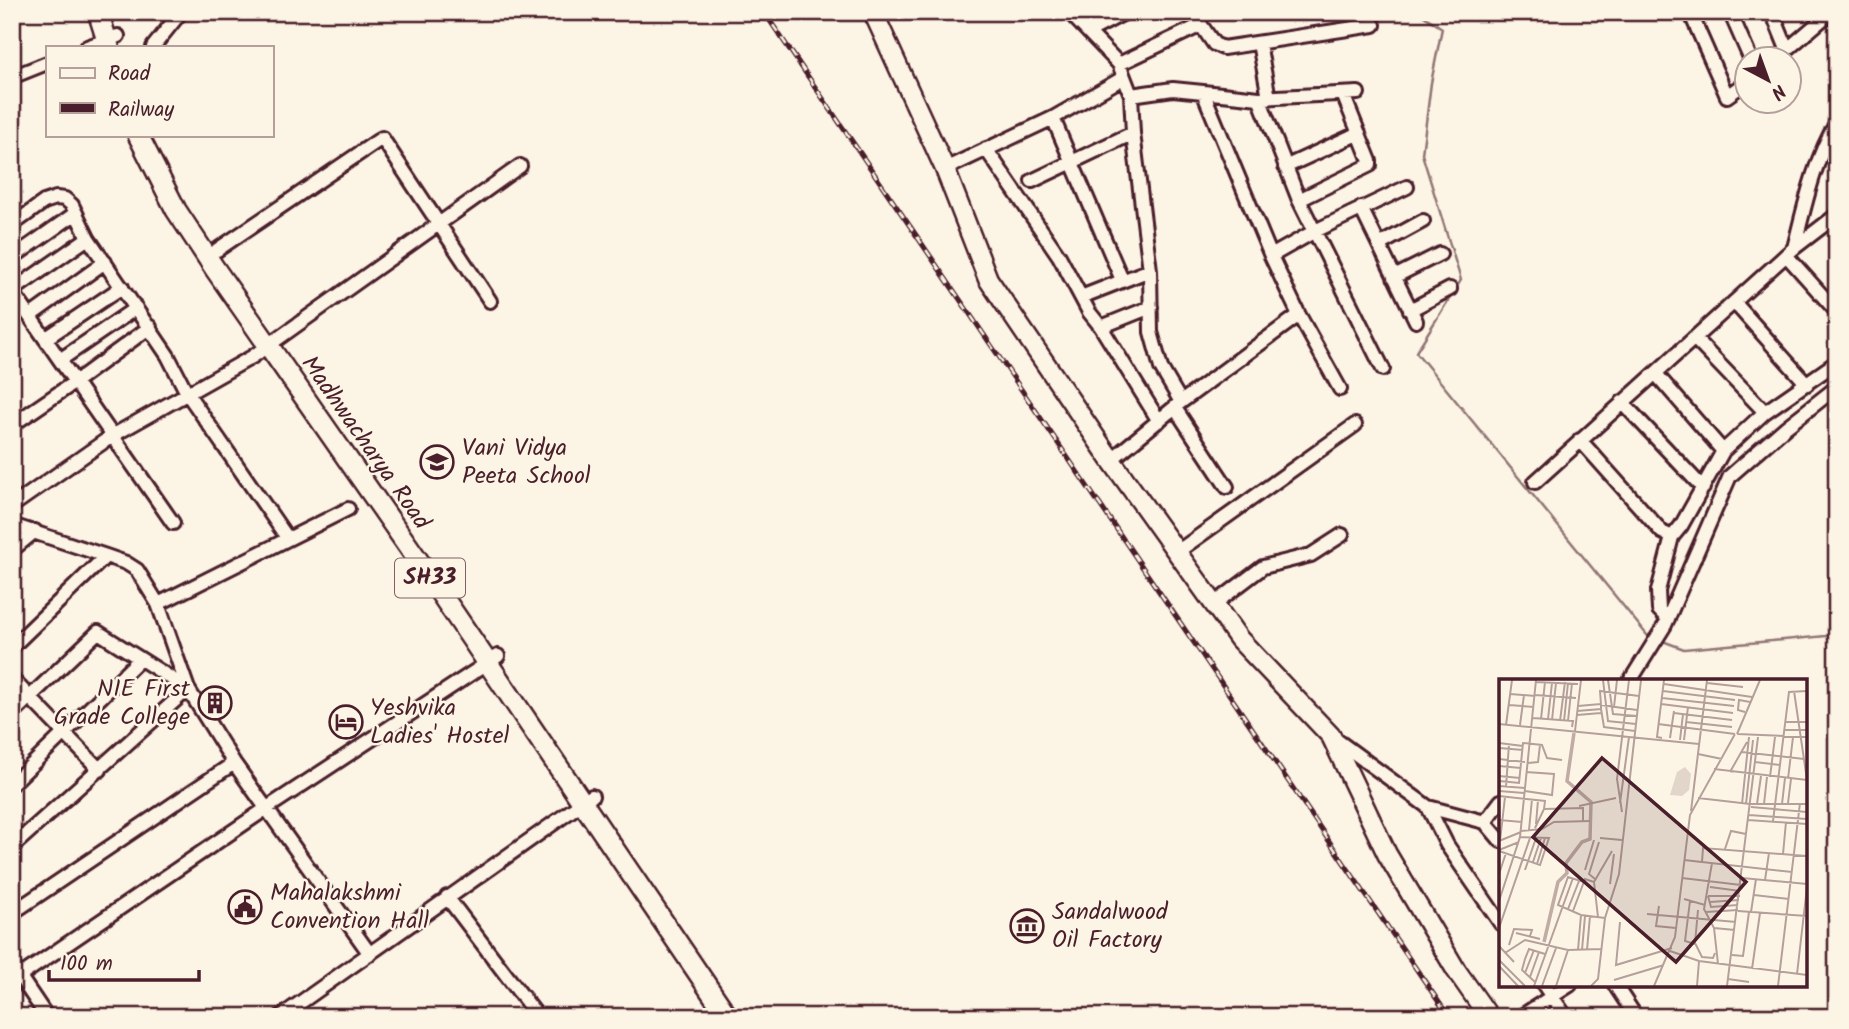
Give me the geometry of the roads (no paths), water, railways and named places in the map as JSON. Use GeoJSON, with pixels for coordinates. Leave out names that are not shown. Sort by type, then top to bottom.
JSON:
{"type":"FeatureCollection","features":[{"type":"Feature","properties":{"kind":"main road"},"geometry":{"type":"LineString","coordinates":[[98,12],[114,43]]}},
{"type":"Feature","properties":{"kind":"main road"},"geometry":{"type":"LineString","coordinates":[[112,12],[114,43]]}},
{"type":"Feature","properties":{"kind":"main road","name":"Madhwacharya Road"},"geometry":{"type":"LineString","coordinates":[[138,136],[176,211],[493,659],[729,1017]]}},
{"type":"Feature","properties":{"kind":"main road","name":"Madhwacharya Road"},"geometry":{"type":"LineString","coordinates":[[150,136],[168,174],[217,250],[271,344]]}},
{"type":"Feature","properties":{"kind":"main road","name":"Madhwacharya Road"},"geometry":{"type":"LineString","coordinates":[[587,799],[740,1017]]}},
{"type":"Feature","properties":{"kind":"street"},"geometry":{"type":"LineString","coordinates":[[163,46],[181,12]]}},
{"type":"Feature","properties":{"kind":"street"},"geometry":{"type":"LineString","coordinates":[[873,12],[945,169],[988,279],[1111,460],[1238,639],[1331,736],[1427,807],[1485,822],[1499,839]]}},
{"type":"Feature","properties":{"kind":"street"},"geometry":{"type":"LineString","coordinates":[[1069,12],[1119,64],[1131,95],[1150,271],[1151,332],[1154,349],[1178,405],[1227,487]]}},
{"type":"Feature","properties":{"kind":"street"},"geometry":{"type":"LineString","coordinates":[[1088,32],[1126,12]]}},
{"type":"Feature","properties":{"kind":"street"},"geometry":{"type":"LineString","coordinates":[[1690,12],[1727,96],[1734,91]]}},
{"type":"Feature","properties":{"kind":"street"},"geometry":{"type":"LineString","coordinates":[[1730,12],[1745,46]]}},
{"type":"Feature","properties":{"kind":"street"},"geometry":{"type":"LineString","coordinates":[[1772,12],[1786,46]]}},
{"type":"Feature","properties":{"kind":"street"},"geometry":{"type":"LineString","coordinates":[[1790,46],[1826,14]]}},
{"type":"Feature","properties":{"kind":"street"},"geometry":{"type":"LineString","coordinates":[[1119,64],[1199,19],[1217,47],[1374,25]]}},
{"type":"Feature","properties":{"kind":"street"},"geometry":{"type":"LineString","coordinates":[[154,46],[173,25]]}},
{"type":"Feature","properties":{"kind":"street"},"geometry":{"type":"LineString","coordinates":[[94,46],[114,43]]}},
{"type":"Feature","properties":{"kind":"street"},"geometry":{"type":"LineString","coordinates":[[1259,43],[1264,98],[1285,167],[1384,369]]}},
{"type":"Feature","properties":{"kind":"street"},"geometry":{"type":"LineString","coordinates":[[12,77],[46,63]]}},
{"type":"Feature","properties":{"kind":"street"},"geometry":{"type":"LineString","coordinates":[[945,169],[1053,118],[1123,78]]}},
{"type":"Feature","properties":{"kind":"street"},"geometry":{"type":"LineString","coordinates":[[1131,95],[1173,89],[1264,98],[1358,93]]}},
{"type":"Feature","properties":{"kind":"street"},"geometry":{"type":"LineString","coordinates":[[1203,92],[1271,256],[1339,390]]}},
{"type":"Feature","properties":{"kind":"street"},"geometry":{"type":"LineString","coordinates":[[1299,200],[1370,165],[1343,94]]}},
{"type":"Feature","properties":{"kind":"street"},"geometry":{"type":"LineString","coordinates":[[1053,118],[1122,280]]}},
{"type":"Feature","properties":{"kind":"street"},"geometry":{"type":"LineString","coordinates":[[1790,252],[1827,140],[1837,122]]}},
{"type":"Feature","properties":{"kind":"street"},"geometry":{"type":"LineString","coordinates":[[1032,180],[1133,133]]}},
{"type":"Feature","properties":{"kind":"street"},"geometry":{"type":"LineString","coordinates":[[1285,167],[1359,133]]}},
{"type":"Feature","properties":{"kind":"street"},"geometry":{"type":"LineString","coordinates":[[217,250],[382,138],[490,301]]}},
{"type":"Feature","properties":{"kind":"street"},"geometry":{"type":"LineString","coordinates":[[986,149],[1059,256],[1081,297],[1159,421]]}},
{"type":"Feature","properties":{"kind":"street"},"geometry":{"type":"LineString","coordinates":[[12,506],[112,436],[271,344],[520,166]]}},
{"type":"Feature","properties":{"kind":"street"},"geometry":{"type":"LineString","coordinates":[[1271,256],[1315,231],[1407,187]]}},
{"type":"Feature","properties":{"kind":"street"},"geometry":{"type":"LineString","coordinates":[[12,225],[44,202],[56,198],[65,199],[72,205],[88,238],[150,327],[187,393],[288,538]]}},
{"type":"Feature","properties":{"kind":"street"},"geometry":{"type":"LineString","coordinates":[[1361,208],[1413,315],[1450,289]]}},
{"type":"Feature","properties":{"kind":"street"},"geometry":{"type":"LineString","coordinates":[[12,258],[76,213]]}},
{"type":"Feature","properties":{"kind":"street"},"geometry":{"type":"LineString","coordinates":[[1379,245],[1423,221]]}},
{"type":"Feature","properties":{"kind":"street"},"geometry":{"type":"LineString","coordinates":[[1535,482],[1790,252],[1834,222]]}},
{"type":"Feature","properties":{"kind":"street"},"geometry":{"type":"LineString","coordinates":[[88,238],[12,291],[173,523]]}},
{"type":"Feature","properties":{"kind":"street"},"geometry":{"type":"LineString","coordinates":[[1790,252],[1837,312]]}},
{"type":"Feature","properties":{"kind":"street"},"geometry":{"type":"LineString","coordinates":[[1394,277],[1440,254]]}},
{"type":"Feature","properties":{"kind":"street"},"geometry":{"type":"LineString","coordinates":[[30,316],[104,262]]}},
{"type":"Feature","properties":{"kind":"street"},"geometry":{"type":"LineString","coordinates":[[1081,297],[1150,271]]}},
{"type":"Feature","properties":{"kind":"street"},"geometry":{"type":"LineString","coordinates":[[45,339],[122,287]]}},
{"type":"Feature","properties":{"kind":"street"},"geometry":{"type":"LineString","coordinates":[[1734,302],[1807,384]]}},
{"type":"Feature","properties":{"kind":"street"},"geometry":{"type":"LineString","coordinates":[[1101,327],[1151,307]]}},
{"type":"Feature","properties":{"kind":"street"},"geometry":{"type":"LineString","coordinates":[[60,360],[136,308]]}},
{"type":"Feature","properties":{"kind":"street"},"geometry":{"type":"LineString","coordinates":[[1111,460],[1178,405],[1299,315]]}},
{"type":"Feature","properties":{"kind":"street"},"geometry":{"type":"LineString","coordinates":[[12,425],[150,327]]}},
{"type":"Feature","properties":{"kind":"street"},"geometry":{"type":"LineString","coordinates":[[1694,338],[1765,412]]}},
{"type":"Feature","properties":{"kind":"street"},"geometry":{"type":"LineString","coordinates":[[1666,622],[1659,610],[1658,591],[1672,537],[1681,526],[1723,451],[1765,412],[1837,362]]}},
{"type":"Feature","properties":{"kind":"street"},"geometry":{"type":"LineString","coordinates":[[1656,374],[1723,451]]}},
{"type":"Feature","properties":{"kind":"street"},"geometry":{"type":"LineString","coordinates":[[1631,679],[1666,622],[1730,476],[1837,387]]}},
{"type":"Feature","properties":{"kind":"street"},"geometry":{"type":"LineString","coordinates":[[1622,402],[1703,488]]}},
{"type":"Feature","properties":{"kind":"street"},"geometry":{"type":"LineString","coordinates":[[1177,552],[1354,425]]}},
{"type":"Feature","properties":{"kind":"street"},"geometry":{"type":"LineString","coordinates":[[1580,440],[1661,532],[1672,537]]}},
{"type":"Feature","properties":{"kind":"street"},"geometry":{"type":"LineString","coordinates":[[158,604],[348,509]]}},
{"type":"Feature","properties":{"kind":"street"},"geometry":{"type":"LineString","coordinates":[[12,525],[126,563],[137,570],[158,604],[188,689],[234,763],[370,954]]}},
{"type":"Feature","properties":{"kind":"street"},"geometry":{"type":"LineString","coordinates":[[12,550],[35,531]]}},
{"type":"Feature","properties":{"kind":"street"},"geometry":{"type":"LineString","coordinates":[[1213,605],[1263,568],[1311,555],[1342,535]]}},
{"type":"Feature","properties":{"kind":"street"},"geometry":{"type":"LineString","coordinates":[[12,647],[106,556]]}},
{"type":"Feature","properties":{"kind":"street"},"geometry":{"type":"LineString","coordinates":[[12,714],[98,632],[188,689]]}},
{"type":"Feature","properties":{"kind":"street"},"geometry":{"type":"LineString","coordinates":[[12,784],[140,659]]}},
{"type":"Feature","properties":{"kind":"street"},"geometry":{"type":"LineString","coordinates":[[47,1017],[16,971],[493,659]]}},
{"type":"Feature","properties":{"kind":"street"},"geometry":{"type":"LineString","coordinates":[[12,679],[100,770]]}},
{"type":"Feature","properties":{"kind":"street"},"geometry":{"type":"LineString","coordinates":[[12,847],[188,689]]}},
{"type":"Feature","properties":{"kind":"street"},"geometry":{"type":"LineString","coordinates":[[1331,736],[1387,854],[1456,970],[1489,1017]]}},
{"type":"Feature","properties":{"kind":"street"},"geometry":{"type":"LineString","coordinates":[[12,913],[234,763]]}},
{"type":"Feature","properties":{"kind":"street"},"geometry":{"type":"LineString","coordinates":[[280,1017],[587,799]]}},
{"type":"Feature","properties":{"kind":"street"},"geometry":{"type":"LineString","coordinates":[[1485,822],[1499,804]]}},
{"type":"Feature","properties":{"kind":"street"},"geometry":{"type":"LineString","coordinates":[[1427,807],[1447,845],[1499,921]]}},
{"type":"Feature","properties":{"kind":"street"},"geometry":{"type":"LineString","coordinates":[[447,897],[535,1013],[530,1017]]}},
{"type":"Feature","properties":{"kind":"street"},"geometry":{"type":"LineString","coordinates":[[1616,987],[1636,1017]]}},
{"type":"Feature","properties":{"kind":"street"},"geometry":{"type":"LineString","coordinates":[[1520,1017],[1548,991],[1566,1017]]}},
{"type":"Feature","properties":{"kind":"waterway"},"geometry":{"type":"LineString","coordinates":[[1418,12],[1442,28],[1431,83],[1422,154],[1461,280],[1416,352],[1647,635],[1654,637]]}},
{"type":"Feature","properties":{"kind":"waterway"},"geometry":{"type":"LineString","coordinates":[[1660,640],[1684,649],[1837,635]]}},
{"type":"Feature","properties":{"kind":"railway"},"geometry":{"type":"LineString","coordinates":[[764,12],[1449,1017]]}},
{"type":"Feature","properties":{"kind":"place","name":"Vani Vidya Peeta School"},"geometry":{"type":"Point","coordinates":[437,462]}},
{"type":"Feature","properties":{"kind":"place","name":"NIE First Grade College"},"geometry":{"type":"Point","coordinates":[215,703]}},
{"type":"Feature","properties":{"kind":"place","name":"Yeshvika Ladies' Hostel"},"geometry":{"type":"Point","coordinates":[346,722]}},
{"type":"Feature","properties":{"kind":"place","name":"Mahalakshmi Convention Hall"},"geometry":{"type":"Point","coordinates":[245,907]}},
{"type":"Feature","properties":{"kind":"place","name":"Sandalwood Oil Factory"},"geometry":{"type":"Point","coordinates":[1027,926]}}]}
